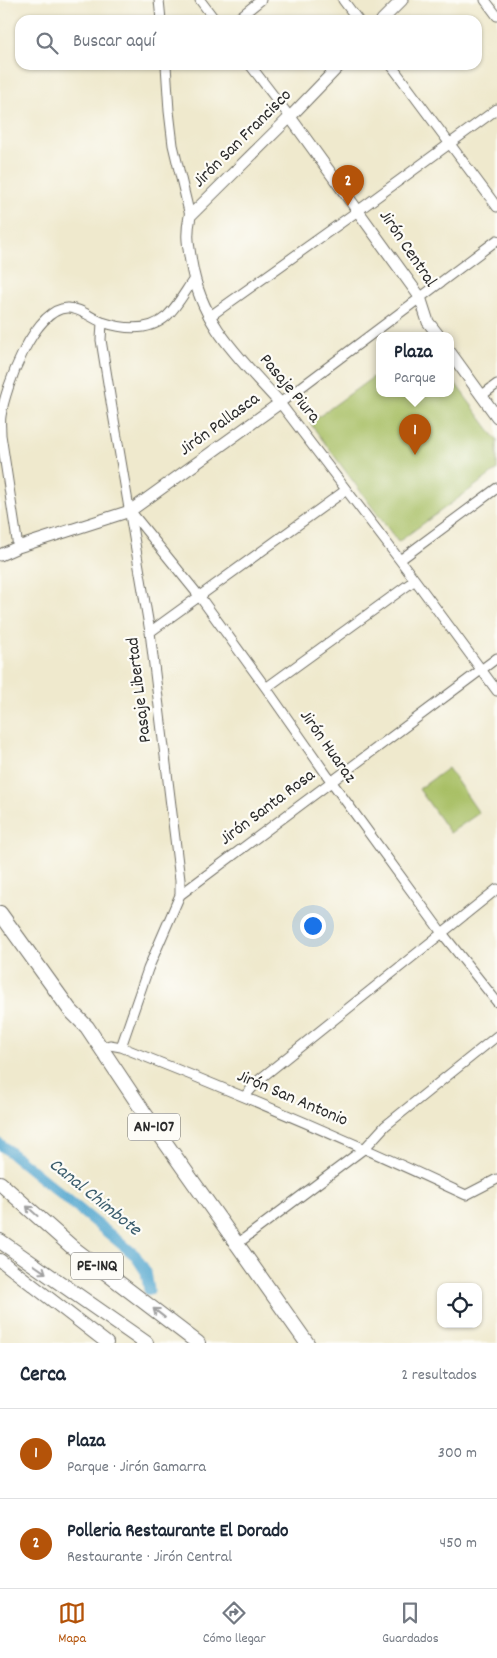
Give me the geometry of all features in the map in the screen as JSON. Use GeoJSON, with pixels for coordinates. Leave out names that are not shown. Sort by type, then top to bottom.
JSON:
{"type":"FeatureCollection","features":[{"type":"Feature","properties":{"kind":"main road","name":"AN-107"},"geometry":{"type":"LineString","coordinates":[[0,913],[70,1010],[87,1028],[143,1111],[307,1343]]}},
{"type":"Feature","properties":{"kind":"main road","name":"PE-1NQ"},"geometry":{"type":"LineString","coordinates":[[0,1183],[72,1247],[198,1343]]}},
{"type":"Feature","properties":{"kind":"main road","name":"PE-1NQ"},"geometry":{"type":"LineString","coordinates":[[0,1241],[146,1343]]}},
{"type":"Feature","properties":{"kind":"main road"},"geometry":{"type":"LineString","coordinates":[[0,1260],[107,1343]]}},
{"type":"Feature","properties":{"kind":"street"},"geometry":{"type":"LineString","coordinates":[[159,0],[161,15]]}},
{"type":"Feature","properties":{"kind":"street"},"geometry":{"type":"LineString","coordinates":[[200,0],[211,15]]}},
{"type":"Feature","properties":{"kind":"street"},"geometry":{"type":"LineString","coordinates":[[242,15],[261,0]]}},
{"type":"Feature","properties":{"kind":"street"},"geometry":{"type":"LineString","coordinates":[[343,0],[354,15]]}},
{"type":"Feature","properties":{"kind":"street"},"geometry":{"type":"LineString","coordinates":[[387,15],[402,0]]}},
{"type":"Feature","properties":{"kind":"street"},"geometry":{"type":"LineString","coordinates":[[485,0],[497,16]]}},
{"type":"Feature","properties":{"kind":"street","name":"Pasaje Piura"},"geometry":{"type":"LineString","coordinates":[[167,70],[173,144],[190,216],[186,233],[194,279],[209,316],[219,334],[280,403],[497,691]]}},
{"type":"Feature","properties":{"kind":"street","name":"Jirón Central"},"geometry":{"type":"LineString","coordinates":[[254,70],[359,210],[420,297],[428,322],[436,332]]}},
{"type":"Feature","properties":{"kind":"street","name":"Jirón San Francisco"},"geometry":{"type":"LineString","coordinates":[[190,216],[335,70]]}},
{"type":"Feature","properties":{"kind":"street"},"geometry":{"type":"LineString","coordinates":[[395,70],[497,207]]}},
{"type":"Feature","properties":{"kind":"street"},"geometry":{"type":"LineString","coordinates":[[209,316],[497,109]]}},
{"type":"Feature","properties":{"kind":"street","name":"Jirón Pallasca"},"geometry":{"type":"LineString","coordinates":[[0,555],[18,547],[130,511],[280,403],[497,240]]}},
{"type":"Feature","properties":{"kind":"street"},"geometry":{"type":"LineString","coordinates":[[18,547],[0,418],[6,394],[26,345],[38,326],[52,312],[67,308],[78,310],[102,322],[123,328],[137,329],[154,324],[168,316],[194,279]]}},
{"type":"Feature","properties":{"kind":"street","name":"Pasaje Libertad"},"geometry":{"type":"LineString","coordinates":[[102,322],[101,340],[108,386],[150,632],[165,764],[179,862],[180,895],[148,969],[122,1047]]}},
{"type":"Feature","properties":{"kind":"street"},"geometry":{"type":"LineString","coordinates":[[454,358],[497,417]]}},
{"type":"Feature","properties":{"kind":"street"},"geometry":{"type":"LineString","coordinates":[[481,396],[497,384]]}},
{"type":"Feature","properties":{"kind":"street"},"geometry":{"type":"LineString","coordinates":[[400,560],[497,488]]}},
{"type":"Feature","properties":{"kind":"street"},"geometry":{"type":"LineString","coordinates":[[150,632],[346,490]]}},
{"type":"Feature","properties":{"kind":"street","name":"Jirón Huaraz"},"geometry":{"type":"LineString","coordinates":[[130,511],[200,597],[442,933],[497,1002]]}},
{"type":"Feature","properties":{"kind":"street"},"geometry":{"type":"LineString","coordinates":[[266,688],[415,580]]}},
{"type":"Feature","properties":{"kind":"street","name":"Jirón Santa Rosa"},"geometry":{"type":"LineString","coordinates":[[180,895],[497,658]]}},
{"type":"Feature","properties":{"kind":"street"},"geometry":{"type":"LineString","coordinates":[[245,1096],[260,1079],[497,888]]}},
{"type":"Feature","properties":{"kind":"street"},"geometry":{"type":"LineString","coordinates":[[237,1244],[365,1148],[384,1126],[497,1036]]}},
{"type":"Feature","properties":{"kind":"street","name":"Jirón San Antonio"},"geometry":{"type":"LineString","coordinates":[[101,1048],[110,1045],[122,1047],[245,1096],[365,1148],[466,1195],[497,1179]]}},
{"type":"Feature","properties":{"kind":"green space"},"geometry":{"type":"Polygon","coordinates":[[[376,375],[376,397],[454,397],[454,381],[497,440],[497,470],[398,542],[310,423],[376,375]]]}},
{"type":"Feature","properties":{"kind":"green space"},"geometry":{"type":"Polygon","coordinates":[[[448,768],[479,813],[450,833],[419,789],[448,768]]]}},
{"type":"Feature","properties":{"kind":"waterway","name":"Canal Chimbote"},"geometry":{"type":"LineString","coordinates":[[0,1144],[135,1255],[146,1272],[149,1290]]}},
{"type":"Feature","properties":{"kind":"place","name":"Polleria Restaurante El Dorado"},"geometry":{"type":"Point","coordinates":[348,206]}},
{"type":"Feature","properties":{"kind":"place","name":"Plaza"},"geometry":{"type":"Point","coordinates":[415,455]}}]}
